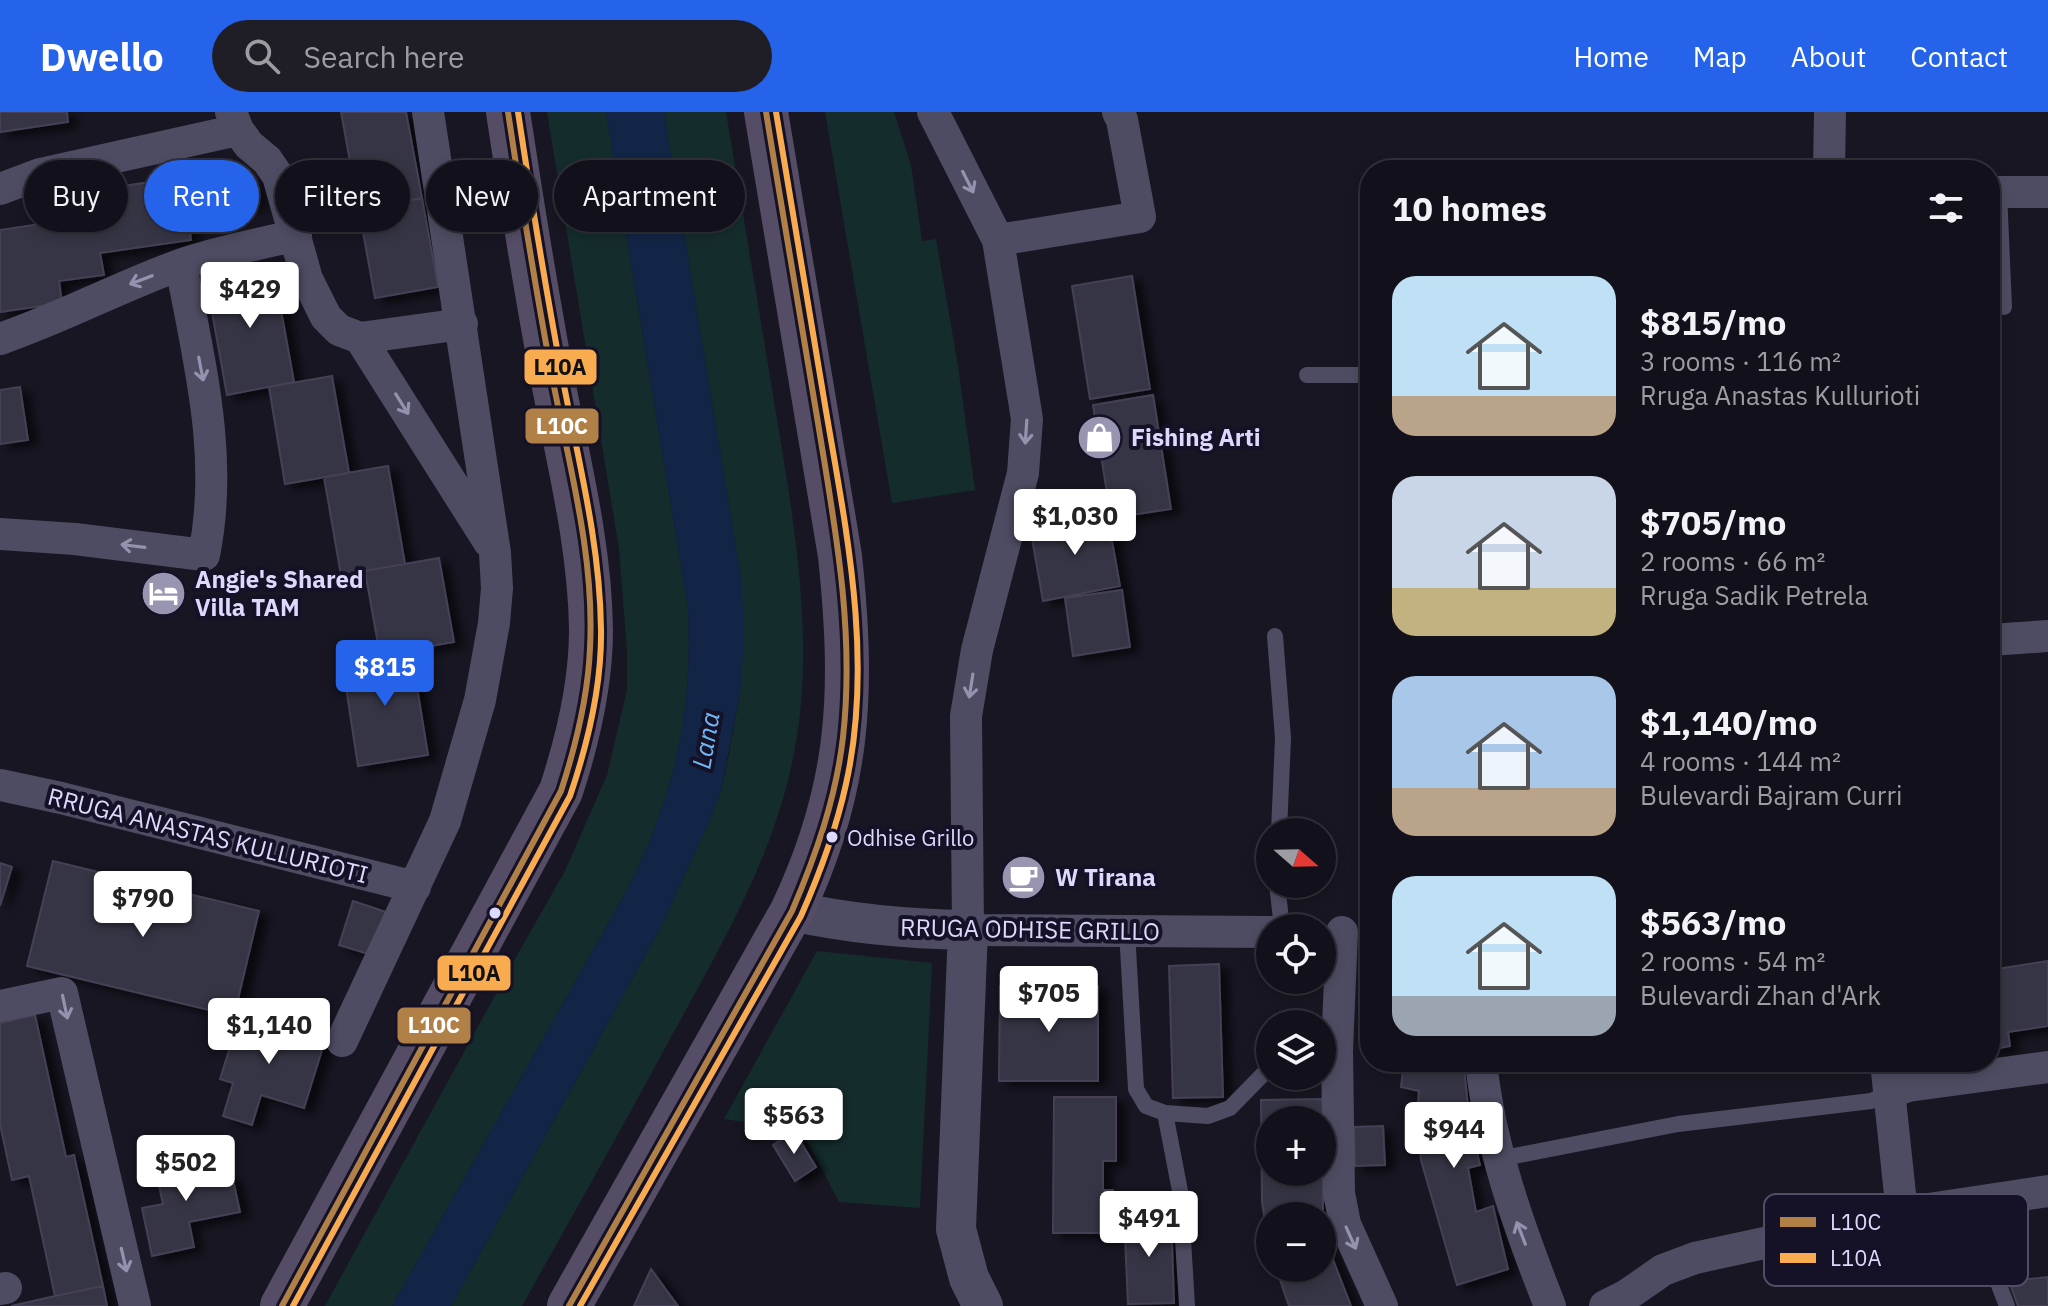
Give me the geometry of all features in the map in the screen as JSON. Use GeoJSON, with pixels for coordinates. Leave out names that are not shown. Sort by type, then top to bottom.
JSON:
{"type":"FeatureCollection","features":[{"type":"Feature","properties":{"kind":"main road"},"geometry":{"type":"LineString","coordinates":[[282,1306],[561,791],[583,706],[591,632],[588,568],[535,284],[508,112]]}},
{"type":"Feature","properties":{"kind":"main road"},"geometry":{"type":"LineString","coordinates":[[569,1306],[811,872],[825,832],[845,738],[847,622],[840,556],[766,112]]}},
{"type":"Feature","properties":{"kind":"street"},"geometry":{"type":"LineString","coordinates":[[342,1041],[445,821],[480,700],[494,623],[497,588],[495,553],[428,112]]}},
{"type":"Feature","properties":{"kind":"street"},"geometry":{"type":"LineString","coordinates":[[933,112],[998,240],[1027,419],[1023,473],[977,650],[966,716],[968,930],[956,1229],[969,1278],[983,1306]]}},
{"type":"Feature","properties":{"kind":"street"},"geometry":{"type":"LineString","coordinates":[[998,240],[1140,217],[1118,112]]}},
{"type":"Feature","properties":{"kind":"street"},"geometry":{"type":"LineString","coordinates":[[1829,160],[1830,112]]}},
{"type":"Feature","properties":{"kind":"street"},"geometry":{"type":"LineString","coordinates":[[0,189],[40,174],[235,121],[278,176],[307,279],[326,317],[339,330],[360,338],[462,324]]}},
{"type":"Feature","properties":{"kind":"street"},"geometry":{"type":"LineString","coordinates":[[2000,192],[2048,192]]}},
{"type":"Feature","properties":{"kind":"street"},"geometry":{"type":"LineString","coordinates":[[0,339],[181,265],[296,235]]}},
{"type":"Feature","properties":{"kind":"street"},"geometry":{"type":"LineString","coordinates":[[0,534],[75,539],[204,555],[211,521],[212,446],[208,405],[181,265]]}},
{"type":"Feature","properties":{"kind":"street"},"geometry":{"type":"LineString","coordinates":[[360,338],[495,553]]}},
{"type":"Feature","properties":{"kind":"street"},"geometry":{"type":"LineString","coordinates":[[2000,639],[2048,636]]}},
{"type":"Feature","properties":{"kind":"street","name":"RRUGA ANASTAS KULLURIOTI"},"geometry":{"type":"LineString","coordinates":[[0,785],[415,887]]}},
{"type":"Feature","properties":{"kind":"street","name":"RRUGA ODHISE GRILLO"},"geometry":{"type":"LineString","coordinates":[[792,911],[908,929],[1256,932]]}},
{"type":"Feature","properties":{"kind":"street"},"geometry":{"type":"LineString","coordinates":[[1335,1010],[1345,932]]}},
{"type":"Feature","properties":{"kind":"street"},"geometry":{"type":"LineString","coordinates":[[0,1006],[62,993],[135,1306]]}},
{"type":"Feature","properties":{"kind":"street"},"geometry":{"type":"LineString","coordinates":[[1900,1194],[1888,1078],[1908,1086],[2048,1067]]}},
{"type":"Feature","properties":{"kind":"street"},"geometry":{"type":"LineString","coordinates":[[1483,1072],[1499,1159],[1515,1217],[1550,1306]]}},
{"type":"Feature","properties":{"kind":"street"},"geometry":{"type":"LineString","coordinates":[[1333,1090],[1339,1193],[1345,1224],[1382,1306]]}},
{"type":"Feature","properties":{"kind":"street"},"geometry":{"type":"LineString","coordinates":[[2028,1194],[2048,1191]]}},
{"type":"Feature","properties":{"kind":"street"},"geometry":{"type":"LineString","coordinates":[[1621,1302],[1663,1270],[1695,1258],[1764,1243]]}},
{"type":"Feature","properties":{"kind":"lane"},"geometry":{"type":"LineString","coordinates":[[2000,261],[2004,307]]}},
{"type":"Feature","properties":{"kind":"lane"},"geometry":{"type":"LineString","coordinates":[[1307,375],[1360,375]]}},
{"type":"Feature","properties":{"kind":"lane"},"geometry":{"type":"LineString","coordinates":[[1275,636],[1283,738],[1280,818]]}},
{"type":"Feature","properties":{"kind":"lane"},"geometry":{"type":"LineString","coordinates":[[1127,931],[1136,1089],[1146,1106],[1165,1113],[1208,1116],[1230,1108],[1256,1081]]}},
{"type":"Feature","properties":{"kind":"lane"},"geometry":{"type":"LineString","coordinates":[[1499,1159],[1678,1124],[1871,1101],[1888,1078]]}},
{"type":"Feature","properties":{"kind":"lane"},"geometry":{"type":"LineString","coordinates":[[1165,1113],[1180,1191],[1187,1305]]}},
{"type":"Feature","properties":{"kind":"lane"},"geometry":{"type":"LineString","coordinates":[[1999,1286],[2007,1306]]}},
{"type":"Feature","properties":{"kind":"green space"},"geometry":{"type":"Polygon","coordinates":[[[547,112],[606,112],[614,160],[555,160],[547,112]]]}},
{"type":"Feature","properties":{"kind":"green space"},"geometry":{"type":"Polygon","coordinates":[[[664,112],[726,112],[734,160],[672,160],[664,112]]]}},
{"type":"Feature","properties":{"kind":"green space"},"geometry":{"type":"Polygon","coordinates":[[[825,112],[894,112],[911,165],[922,241],[936,239],[975,490],[892,503],[825,112]]]}},
{"type":"Feature","properties":{"kind":"green space"},"geometry":{"type":"Polygon","coordinates":[[[745,226],[788,485],[799,571],[803,658],[801,700],[788,780],[764,854],[731,925],[522,1306],[451,1306],[661,927],[707,826],[721,791],[740,694],[742,584],[684,232],[745,232],[745,226]]]}},
{"type":"Feature","properties":{"kind":"green space"},"geometry":{"type":"Polygon","coordinates":[[[567,232],[626,232],[688,608],[687,684],[677,754],[657,821],[627,890],[392,1306],[325,1306],[565,871],[607,775],[627,690],[619,549],[567,232]]]}},
{"type":"Feature","properties":{"kind":"green space"},"geometry":{"type":"Polygon","coordinates":[[[817,951],[932,963],[920,1208],[839,1202],[802,1131],[724,1119],[817,951]]]}},
{"type":"Feature","properties":{"kind":"water"},"geometry":{"type":"Polygon","coordinates":[[[606,112],[664,112],[672,160],[614,160],[606,112]]]}},
{"type":"Feature","properties":{"kind":"water","name":"Lana"},"geometry":{"type":"Polygon","coordinates":[[[626,232],[684,232],[742,584],[744,642],[740,694],[721,791],[661,927],[451,1306],[392,1306],[644,855],[669,787],[684,719],[689,647],[688,608],[626,232]]]}},
{"type":"Feature","properties":{"kind":"building"},"geometry":{"type":"Polygon","coordinates":[[[0,112],[67,112],[68,122],[0,132],[0,112]]]}},
{"type":"Feature","properties":{"kind":"building"},"geometry":{"type":"Polygon","coordinates":[[[341,112],[406,112],[422,198],[410,200],[410,160],[350,160],[341,112]]]}},
{"type":"Feature","properties":{"kind":"building"},"geometry":{"type":"Polygon","coordinates":[[[144,183],[144,232],[190,232],[191,240],[100,253],[104,275],[59,281],[62,303],[0,312],[0,230],[24,226],[24,232],[128,232],[128,185],[144,183]]]}},
{"type":"Feature","properties":{"kind":"building"},"geometry":{"type":"Polygon","coordinates":[[[422,198],[438,287],[375,298],[363,232],[410,232],[410,200],[422,198]]]}},
{"type":"Feature","properties":{"kind":"building"},"geometry":{"type":"Polygon","coordinates":[[[273,266],[294,382],[227,395],[206,279],[273,266]]]}},
{"type":"Feature","properties":{"kind":"building"},"geometry":{"type":"Polygon","coordinates":[[[1132,276],[1150,389],[1090,399],[1072,286],[1132,276]]]}},
{"type":"Feature","properties":{"kind":"building"},"geometry":{"type":"Polygon","coordinates":[[[332,376],[349,473],[285,484],[269,387],[332,376]]]}},
{"type":"Feature","properties":{"kind":"building"},"geometry":{"type":"Polygon","coordinates":[[[20,387],[28,440],[0,444],[0,390],[20,387]]]}},
{"type":"Feature","properties":{"kind":"building"},"geometry":{"type":"Polygon","coordinates":[[[1153,395],[1171,509],[1111,518],[1093,405],[1153,395]]]}},
{"type":"Feature","properties":{"kind":"building"},"geometry":{"type":"Polygon","coordinates":[[[388,466],[405,564],[341,575],[324,477],[388,466]]]}},
{"type":"Feature","properties":{"kind":"building"},"geometry":{"type":"Polygon","coordinates":[[[1107,513],[1120,586],[1043,601],[1030,527],[1107,513]]]}},
{"type":"Feature","properties":{"kind":"building"},"geometry":{"type":"Polygon","coordinates":[[[439,558],[454,642],[380,655],[365,571],[439,558]]]}},
{"type":"Feature","properties":{"kind":"building"},"geometry":{"type":"Polygon","coordinates":[[[1122,590],[1130,647],[1073,656],[1065,598],[1122,590]]]}},
{"type":"Feature","properties":{"kind":"building"},"geometry":{"type":"Polygon","coordinates":[[[411,650],[428,755],[358,766],[342,661],[411,650]]]}},
{"type":"Feature","properties":{"kind":"building"},"geometry":{"type":"Polygon","coordinates":[[[53,861],[259,911],[234,1016],[27,966],[53,861]]]}},
{"type":"Feature","properties":{"kind":"building"},"geometry":{"type":"Polygon","coordinates":[[[0,863],[12,867],[0,906],[0,863]]]}},
{"type":"Feature","properties":{"kind":"building"},"geometry":{"type":"Polygon","coordinates":[[[353,901],[386,912],[372,955],[339,945],[353,901]]]}},
{"type":"Feature","properties":{"kind":"building"},"geometry":{"type":"Polygon","coordinates":[[[2048,961],[2048,1026],[2008,1032],[2010,1046],[2000,1048],[2000,968],[2048,961]]]}},
{"type":"Feature","properties":{"kind":"building"},"geometry":{"type":"Polygon","coordinates":[[[1219,964],[1223,1097],[1173,1098],[1169,966],[1219,964]]]}},
{"type":"Feature","properties":{"kind":"building"},"geometry":{"type":"Polygon","coordinates":[[[1000,986],[1098,986],[1098,1081],[999,1081],[1000,986]]]}},
{"type":"Feature","properties":{"kind":"building"},"geometry":{"type":"Polygon","coordinates":[[[241,1012],[326,1037],[304,1108],[261,1095],[252,1125],[223,1116],[233,1083],[220,1079],[241,1012]]]}},
{"type":"Feature","properties":{"kind":"building"},"geometry":{"type":"Polygon","coordinates":[[[35,1015],[66,1157],[74,1155],[103,1286],[55,1296],[29,1176],[12,1180],[0,1124],[0,1023],[35,1015]]]}},
{"type":"Feature","properties":{"kind":"building"},"geometry":{"type":"Polygon","coordinates":[[[1403,1072],[1464,1072],[1470,1124],[1480,1165],[1468,1168],[1476,1212],[1493,1206],[1508,1269],[1457,1285],[1421,1160],[1417,1116],[1419,1091],[1401,1087],[1403,1072]]]}},
{"type":"Feature","properties":{"kind":"building"},"geometry":{"type":"Polygon","coordinates":[[[1054,1097],[1116,1097],[1116,1161],[1103,1161],[1103,1190],[1113,1190],[1112,1233],[1053,1233],[1054,1097]]]}},
{"type":"Feature","properties":{"kind":"building"},"geometry":{"type":"Polygon","coordinates":[[[1323,1099],[1323,1106],[1261,1106],[1261,1100],[1323,1099]]]}},
{"type":"Feature","properties":{"kind":"building"},"geometry":{"type":"Polygon","coordinates":[[[1383,1126],[1385,1165],[1355,1166],[1354,1127],[1383,1126]]]}},
{"type":"Feature","properties":{"kind":"building"},"geometry":{"type":"Polygon","coordinates":[[[794,1131],[816,1167],[795,1181],[773,1145],[794,1131]]]}},
{"type":"Feature","properties":{"kind":"building"},"geometry":{"type":"Polygon","coordinates":[[[199,1153],[204,1180],[232,1175],[240,1212],[189,1222],[194,1247],[152,1256],[142,1208],[163,1204],[154,1162],[199,1153]]]}},
{"type":"Feature","properties":{"kind":"building"},"geometry":{"type":"Polygon","coordinates":[[[1262,1186],[1323,1186],[1323,1202],[1262,1202],[1262,1186]]]}},
{"type":"Feature","properties":{"kind":"building"},"geometry":{"type":"Polygon","coordinates":[[[1171,1213],[1174,1303],[1128,1304],[1124,1215],[1171,1213]]]}},
{"type":"Feature","properties":{"kind":"building"},"geometry":{"type":"Polygon","coordinates":[[[1336,1267],[1351,1306],[1289,1306],[1281,1282],[1336,1282],[1336,1267]]]}},
{"type":"Feature","properties":{"kind":"building"},"geometry":{"type":"Polygon","coordinates":[[[651,1269],[678,1306],[634,1306],[651,1269]]]}},
{"type":"Feature","properties":{"kind":"building"},"geometry":{"type":"Polygon","coordinates":[[[2048,1277],[2048,1306],[2018,1306],[2011,1286],[2028,1286],[2028,1279],[2048,1277]]]}},
{"type":"Feature","properties":{"kind":"building"},"geometry":{"type":"Polygon","coordinates":[[[103,1286],[107,1306],[11,1306],[55,1296],[103,1286]]]}},
{"type":"Feature","properties":{"kind":"transit line","name":"L10C"},"geometry":{"type":"LineString","coordinates":[[282,1306],[561,791],[584,703],[590,648],[584,543],[539,306],[508,112]]}},
{"type":"Feature","properties":{"kind":"transit line","name":"L10A"},"geometry":{"type":"LineString","coordinates":[[293,1306],[570,796],[593,714],[601,650],[597,564],[549,306],[518,112]]}},
{"type":"Feature","properties":{"kind":"transit line","name":"L10C"},"geometry":{"type":"LineString","coordinates":[[569,1306],[792,911],[824,826],[840,760],[847,658],[841,579],[831,501],[766,112]]}},
{"type":"Feature","properties":{"kind":"transit line","name":"L10A"},"geometry":{"type":"LineString","coordinates":[[580,1306],[801,916],[837,818],[854,737],[857,689],[854,594],[776,112]]}},
{"type":"Feature","properties":{"kind":"place","name":"Fishing Arti"},"geometry":{"type":"Point","coordinates":[1100,437]}},
{"type":"Feature","properties":{"kind":"place","name":"Angie's Shared Villa TAM"},"geometry":{"type":"Point","coordinates":[164,593]}},
{"type":"Feature","properties":{"kind":"place","name":"Odhise Grillo"},"geometry":{"type":"Point","coordinates":[832,837]}},
{"type":"Feature","properties":{"kind":"place","name":"W Tirana"},"geometry":{"type":"Point","coordinates":[1024,877]}}]}
